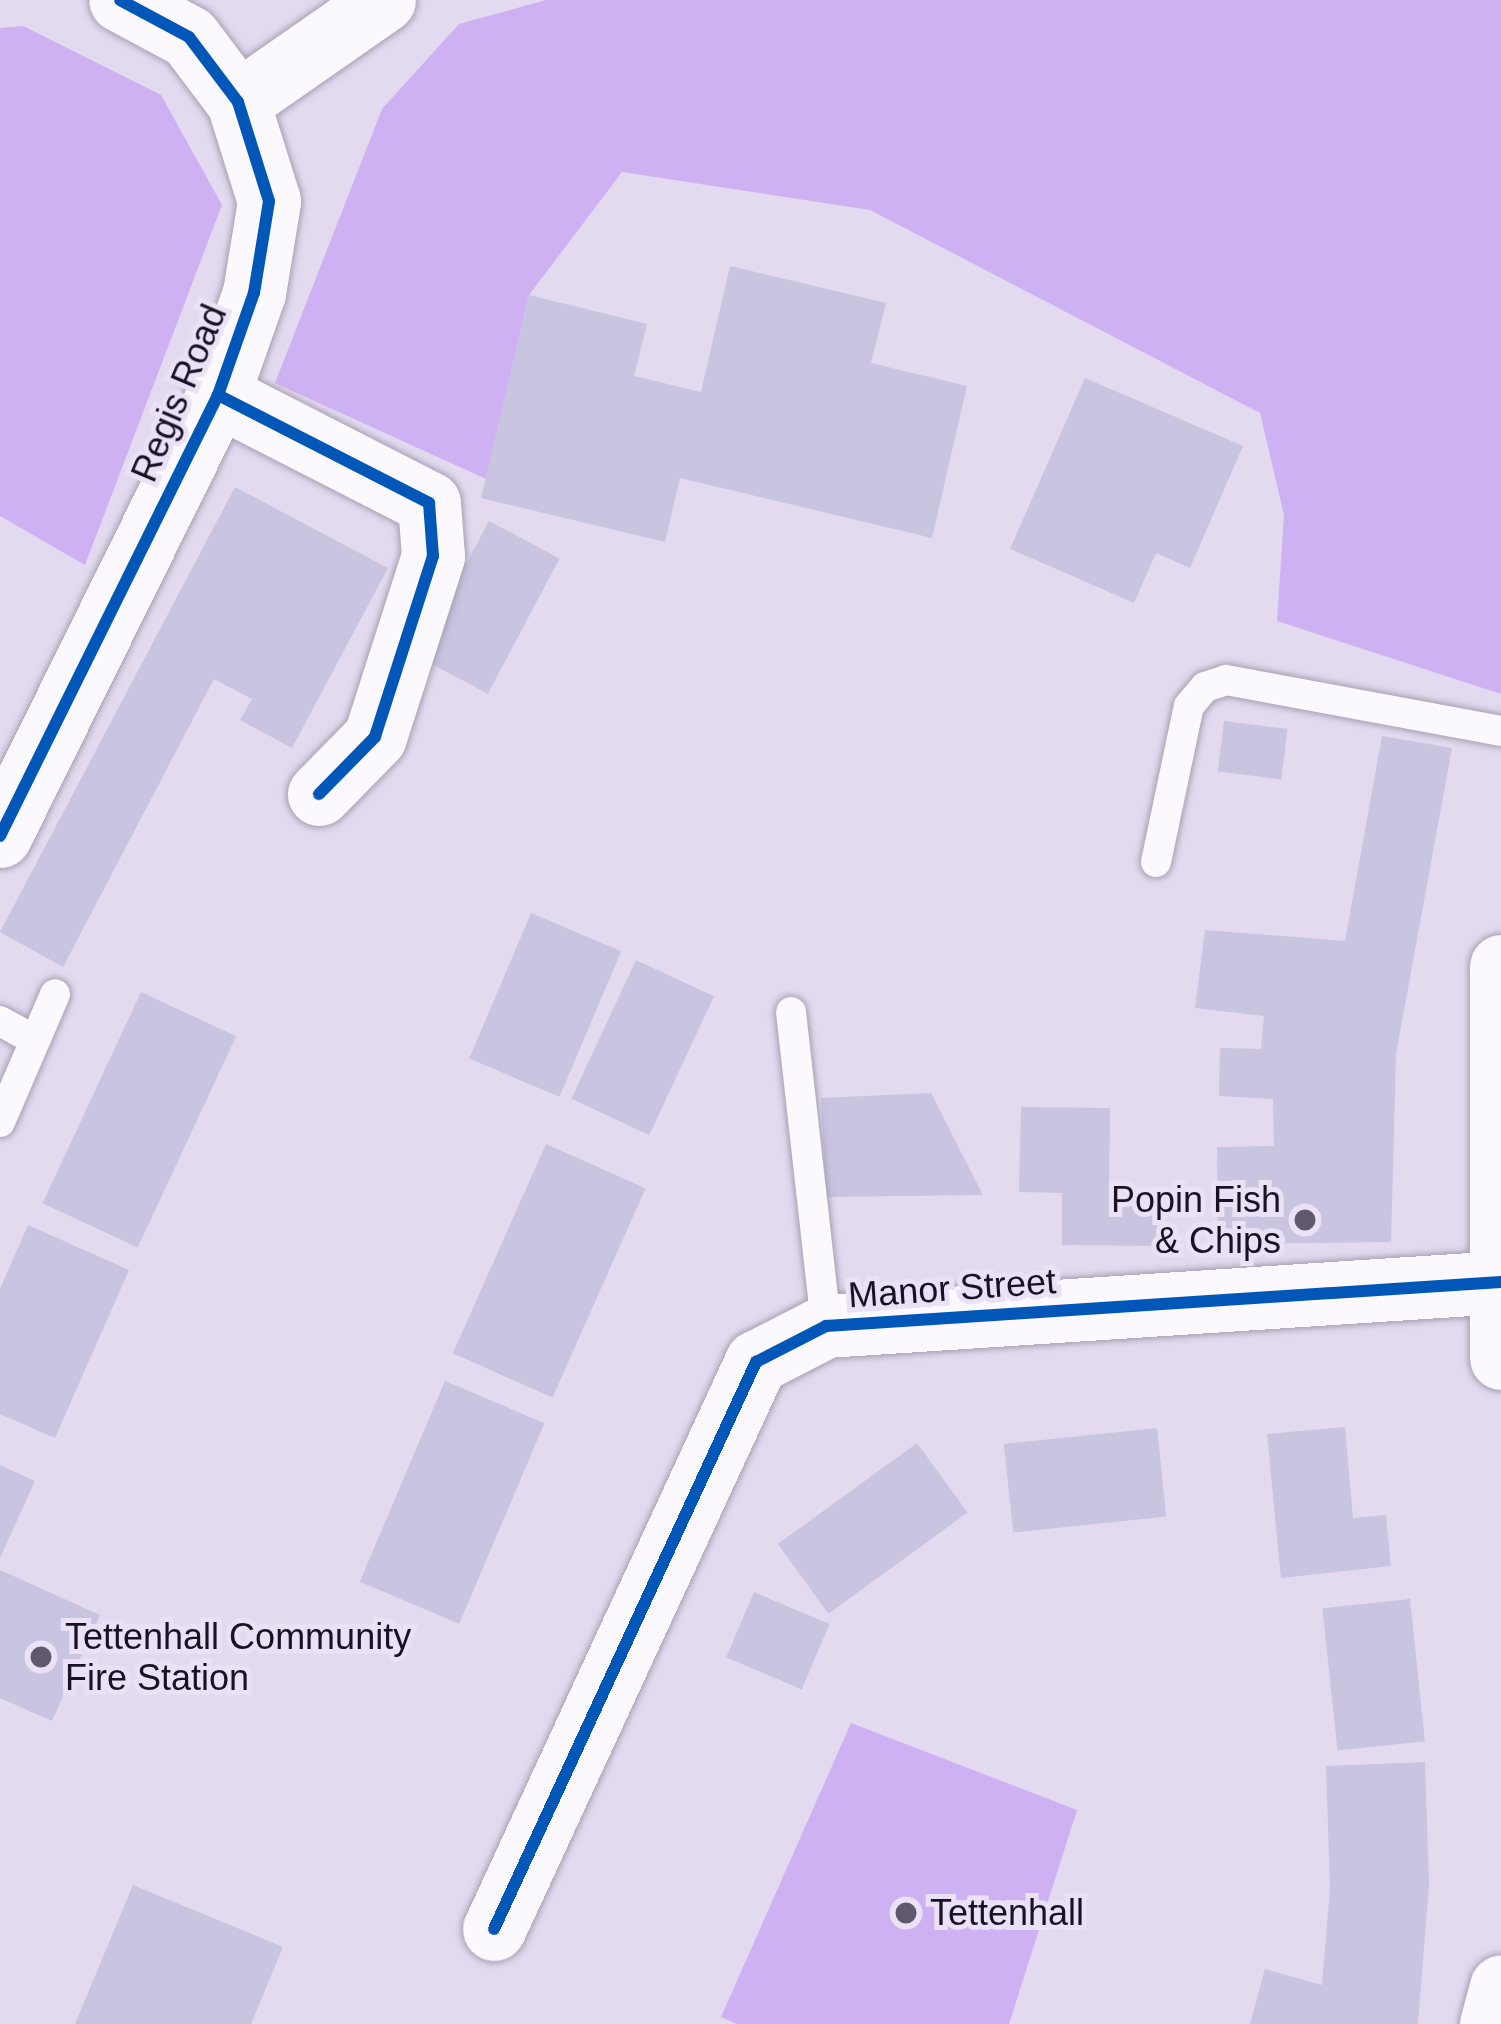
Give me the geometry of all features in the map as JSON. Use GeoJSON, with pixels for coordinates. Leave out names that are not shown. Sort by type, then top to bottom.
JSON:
{"type":"FeatureCollection","features":[{"type":"Feature","properties":{"kind":"street","name":"Regis Road"},"geometry":{"type":"LineString","coordinates":[[0,836],[218,395],[254,293],[268,201],[238,102],[189,37],[120,0]]}},
{"type":"Feature","properties":{"kind":"street"},"geometry":{"type":"LineString","coordinates":[[238,102],[384,0]]}},
{"type":"Feature","properties":{"kind":"street"},"geometry":{"type":"LineString","coordinates":[[218,395],[429,503],[433,556],[375,737],[319,794]]}},
{"type":"Feature","properties":{"kind":"street"},"geometry":{"type":"LineString","coordinates":[[1501,966],[1501,1358]]}},
{"type":"Feature","properties":{"kind":"street","name":"Manor Street"},"geometry":{"type":"LineString","coordinates":[[494,1929],[756,1361],[826,1326],[1499,1281]]}},
{"type":"Feature","properties":{"kind":"street"},"geometry":{"type":"LineString","coordinates":[[1491,2024],[1501,1986]]}},
{"type":"Feature","properties":{"kind":"lane"},"geometry":{"type":"LineString","coordinates":[[1156,862],[1189,706],[1205,687],[1226,680],[1501,731]]}},
{"type":"Feature","properties":{"kind":"lane"},"geometry":{"type":"LineString","coordinates":[[0,1122],[55,994]]}},
{"type":"Feature","properties":{"kind":"lane"},"geometry":{"type":"LineString","coordinates":[[791,1012],[826,1326]]}},
{"type":"Feature","properties":{"kind":"lane"},"geometry":{"type":"LineString","coordinates":[[0,1021],[32,1039]]}},
{"type":"Feature","properties":{"kind":"shaded area"},"geometry":{"type":"Polygon","coordinates":[[[546,0],[1501,0],[1501,694],[1277,621],[1284,515],[1260,413],[870,210],[622,172],[529,295],[486,479],[275,383],[382,109],[459,24],[546,0]]]}},
{"type":"Feature","properties":{"kind":"shaded area"},"geometry":{"type":"Polygon","coordinates":[[[23,26],[161,95],[222,205],[85,565],[0,516],[0,28],[23,26]]]}},
{"type":"Feature","properties":{"kind":"shaded area","name":"Tettenhall"},"geometry":{"type":"Polygon","coordinates":[[[851,1723],[1077,1810],[1009,2024],[737,2024],[721,2017],[851,1723]]]}},
{"type":"Feature","properties":{"kind":"building"},"geometry":{"type":"Polygon","coordinates":[[[730,266],[886,303],[871,363],[967,386],[932,538],[680,478],[665,542],[481,498],[529,295],[647,324],[634,376],[701,392],[730,266]]]}},
{"type":"Feature","properties":{"kind":"building"},"geometry":{"type":"Polygon","coordinates":[[[1085,378],[1243,446],[1190,568],[1156,553],[1134,603],[1010,549],[1085,378]]]}},
{"type":"Feature","properties":{"kind":"building"},"geometry":{"type":"Polygon","coordinates":[[[235,487],[388,568],[292,748],[240,720],[252,699],[214,679],[63,967],[0,932],[235,487]]]}},
{"type":"Feature","properties":{"kind":"building"},"geometry":{"type":"Polygon","coordinates":[[[489,521],[560,559],[488,694],[417,656],[489,521]]]}},
{"type":"Feature","properties":{"kind":"building"},"geometry":{"type":"Polygon","coordinates":[[[1224,721],[1288,729],[1281,779],[1218,772],[1224,721]]]}},
{"type":"Feature","properties":{"kind":"building"},"geometry":{"type":"Polygon","coordinates":[[[1382,736],[1452,748],[1396,1054],[1391,1242],[1218,1244],[1217,1147],[1274,1146],[1273,1099],[1219,1096],[1220,1048],[1261,1049],[1264,1016],[1195,1008],[1205,930],[1345,941],[1382,736]]]}},
{"type":"Feature","properties":{"kind":"building"},"geometry":{"type":"Polygon","coordinates":[[[531,913],[621,951],[559,1097],[469,1058],[531,913]]]}},
{"type":"Feature","properties":{"kind":"building"},"geometry":{"type":"Polygon","coordinates":[[[636,960],[714,996],[649,1135],[571,1099],[636,960]]]}},
{"type":"Feature","properties":{"kind":"building"},"geometry":{"type":"Polygon","coordinates":[[[141,992],[236,1036],[138,1248],[43,1203],[141,992]]]}},
{"type":"Feature","properties":{"kind":"building"},"geometry":{"type":"Polygon","coordinates":[[[931,1093],[983,1195],[826,1197],[821,1098],[931,1093]]]}},
{"type":"Feature","properties":{"kind":"building"},"geometry":{"type":"Polygon","coordinates":[[[1021,1107],[1110,1108],[1109,1191],[1158,1192],[1157,1246],[1062,1245],[1062,1193],[1019,1192],[1021,1107]]]}},
{"type":"Feature","properties":{"kind":"building"},"geometry":{"type":"Polygon","coordinates":[[[546,1144],[646,1188],[552,1398],[453,1353],[546,1144]]]}},
{"type":"Feature","properties":{"kind":"building"},"geometry":{"type":"Polygon","coordinates":[[[28,1225],[129,1270],[55,1438],[0,1414],[0,1289],[28,1225]]]}},
{"type":"Feature","properties":{"kind":"building"},"geometry":{"type":"Polygon","coordinates":[[[445,1381],[544,1423],[459,1624],[360,1582],[445,1381]]]}},
{"type":"Feature","properties":{"kind":"building"},"geometry":{"type":"Polygon","coordinates":[[[1345,1427],[1353,1518],[1386,1515],[1391,1566],[1281,1578],[1267,1434],[1345,1427]]]}},
{"type":"Feature","properties":{"kind":"building"},"geometry":{"type":"Polygon","coordinates":[[[1157,1428],[1166,1517],[1013,1533],[1004,1444],[1157,1428]]]}},
{"type":"Feature","properties":{"kind":"building"},"geometry":{"type":"Polygon","coordinates":[[[917,1443],[968,1513],[828,1614],[778,1544],[917,1443]]]}},
{"type":"Feature","properties":{"kind":"building","name":"Tettenhall Community Fire Station"},"geometry":{"type":"Polygon","coordinates":[[[0,1465],[35,1481],[0,1558],[0,1465]]]}},
{"type":"Feature","properties":{"kind":"building","name":"Tettenhall Community Fire Station"},"geometry":{"type":"Polygon","coordinates":[[[0,1570],[100,1615],[52,1721],[0,1698],[0,1570]]]}},
{"type":"Feature","properties":{"kind":"building"},"geometry":{"type":"Polygon","coordinates":[[[754,1592],[829,1624],[802,1689],[726,1657],[754,1592]]]}},
{"type":"Feature","properties":{"kind":"building"},"geometry":{"type":"Polygon","coordinates":[[[1410,1599],[1425,1741],[1337,1750],[1322,1608],[1410,1599]]]}},
{"type":"Feature","properties":{"kind":"building"},"geometry":{"type":"Polygon","coordinates":[[[1425,1762],[1429,1884],[1418,2024],[1250,2024],[1265,1969],[1322,1985],[1330,1888],[1326,1766],[1425,1762]]]}},
{"type":"Feature","properties":{"kind":"building"},"geometry":{"type":"Polygon","coordinates":[[[133,1885],[283,1947],[251,2024],[75,2024],[133,1885]]]}},
{"type":"Feature","properties":{"kind":"cycle path"},"geometry":{"type":"LineString","coordinates":[[0,836],[218,395],[254,293],[269,201],[238,102],[189,37],[120,0]]}},
{"type":"Feature","properties":{"kind":"cycle path"},"geometry":{"type":"LineString","coordinates":[[218,395],[429,503],[433,556],[375,737],[319,794]]}},
{"type":"Feature","properties":{"kind":"cycle path"},"geometry":{"type":"LineString","coordinates":[[494,1929],[756,1362],[826,1326],[1501,1282]]}},
{"type":"Feature","properties":{"kind":"place","name":"Popin Fish & Chips"},"geometry":{"type":"Point","coordinates":[1305,1220]}},
{"type":"Feature","properties":{"kind":"place","name":"Tettenhall Community Fire Station"},"geometry":{"type":"Point","coordinates":[41,1657]}},
{"type":"Feature","properties":{"kind":"place","name":"Tettenhall"},"geometry":{"type":"Point","coordinates":[906,1913]}}]}
